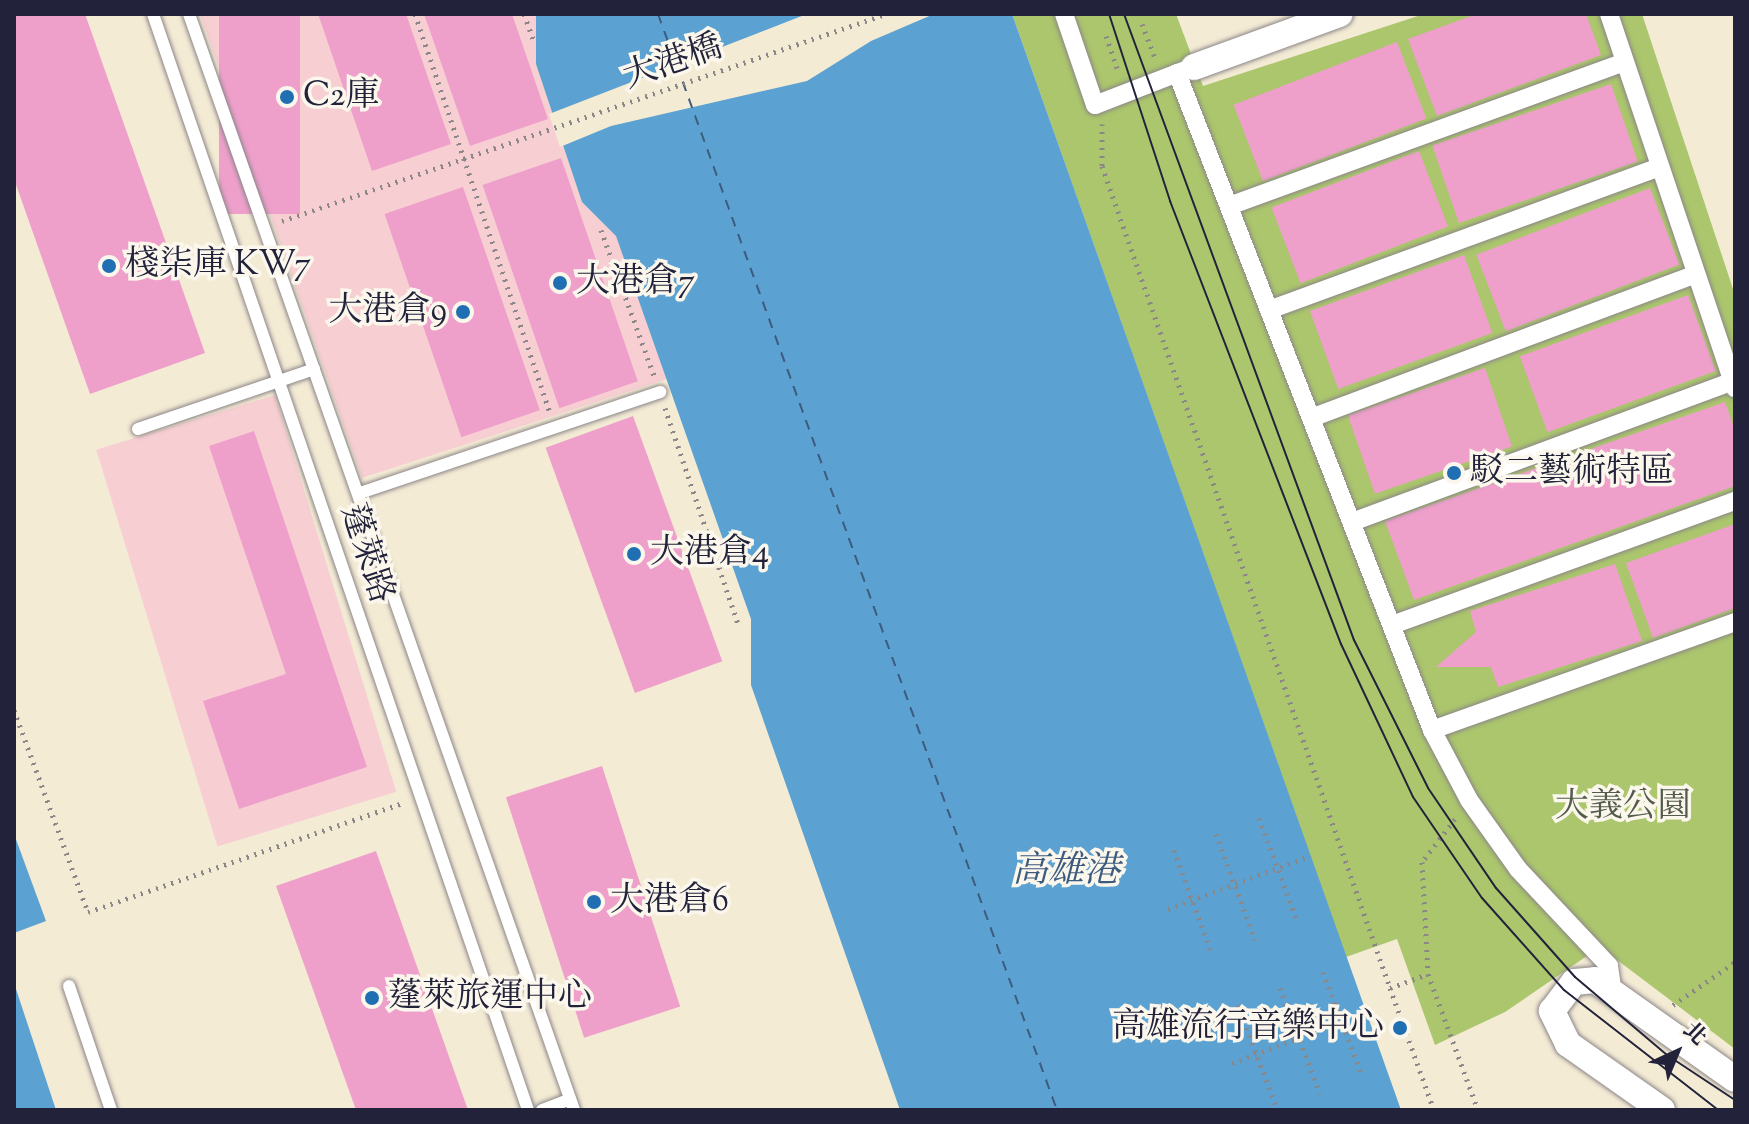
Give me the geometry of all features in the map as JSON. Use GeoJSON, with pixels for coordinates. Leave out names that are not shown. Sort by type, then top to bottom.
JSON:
{"type":"FeatureCollection","features":[{"type":"Feature","properties":{"kind":"street"},"geometry":{"type":"LineString","coordinates":[[1064,14],[1095,105],[1327,16]]}},
{"type":"Feature","properties":{"kind":"street"},"geometry":{"type":"LineString","coordinates":[[1352,522],[1734,385],[1609,14]]}},
{"type":"Feature","properties":{"kind":"street"},"geometry":{"type":"LineString","coordinates":[[1229,206],[1624,62]]}},
{"type":"Feature","properties":{"kind":"street"},"geometry":{"type":"LineString","coordinates":[[1186,70],[1229,206],[1432,730],[1469,800],[1518,869],[1609,966],[1613,994]]}},
{"type":"Feature","properties":{"kind":"street"},"geometry":{"type":"LineString","coordinates":[[1269,310],[1660,167]]}},
{"type":"Feature","properties":{"kind":"street"},"geometry":{"type":"LineString","coordinates":[[1311,418],[1696,274]]}},
{"type":"Feature","properties":{"kind":"street"},"geometry":{"type":"LineString","coordinates":[[1392,625],[1735,501]]}},
{"type":"Feature","properties":{"kind":"street"},"geometry":{"type":"LineString","coordinates":[[1432,730],[1735,622]]}},
{"type":"Feature","properties":{"kind":"street"},"geometry":{"type":"LineString","coordinates":[[1662,1110],[1560,1031],[1552,1011],[1574,982],[1595,980],[1735,1079]]}},
{"type":"Feature","properties":{"kind":"lane","name":"蓬萊路"},"geometry":{"type":"LineString","coordinates":[[153,14],[281,382],[415,798],[528,1110]]}},
{"type":"Feature","properties":{"kind":"lane","name":"蓬萊路"},"geometry":{"type":"LineString","coordinates":[[189,14],[360,493],[572,1104],[542,1110]]}},
{"type":"Feature","properties":{"kind":"lane"},"geometry":{"type":"LineString","coordinates":[[138,429],[314,369]]}},
{"type":"Feature","properties":{"kind":"lane"},"geometry":{"type":"LineString","coordinates":[[360,493],[553,424],[660,392]]}},
{"type":"Feature","properties":{"kind":"lane"},"geometry":{"type":"LineString","coordinates":[[69,986],[111,1110]]}},
{"type":"Feature","properties":{"kind":"path"},"geometry":{"type":"LineString","coordinates":[[415,14],[553,424]]}},
{"type":"Feature","properties":{"kind":"path"},"geometry":{"type":"LineString","coordinates":[[524,14],[533,39]]}},
{"type":"Feature","properties":{"kind":"path","name":"大港橋"},"geometry":{"type":"LineString","coordinates":[[263,228],[886,14]]}},
{"type":"Feature","properties":{"kind":"path"},"geometry":{"type":"LineString","coordinates":[[1142,24],[1158,66]]}},
{"type":"Feature","properties":{"kind":"path"},"geometry":{"type":"LineString","coordinates":[[1106,36],[1122,80]]}},
{"type":"Feature","properties":{"kind":"path"},"geometry":{"type":"LineString","coordinates":[[1095,105],[1105,132],[1102,166],[1434,1110]]}},
{"type":"Feature","properties":{"kind":"path"},"geometry":{"type":"LineString","coordinates":[[601,230],[660,392],[739,627]]}},
{"type":"Feature","properties":{"kind":"path"},"geometry":{"type":"LineString","coordinates":[[14,710],[88,912],[415,798]]}},
{"type":"Feature","properties":{"kind":"path"},"geometry":{"type":"LineString","coordinates":[[1469,800],[1422,862],[1428,974],[1478,1110]]}},
{"type":"Feature","properties":{"kind":"path"},"geometry":{"type":"LineString","coordinates":[[1259,818],[1297,921]]}},
{"type":"Feature","properties":{"kind":"path"},"geometry":{"type":"LineString","coordinates":[[1216,834],[1255,940]]}},
{"type":"Feature","properties":{"kind":"path"},"geometry":{"type":"LineString","coordinates":[[1174,850],[1211,952]]}},
{"type":"Feature","properties":{"kind":"path"},"geometry":{"type":"LineString","coordinates":[[1168,909],[1310,856]]}},
{"type":"Feature","properties":{"kind":"path"},"geometry":{"type":"LineString","coordinates":[[1665,1011],[1735,962]]}},
{"type":"Feature","properties":{"kind":"path"},"geometry":{"type":"LineString","coordinates":[[1323,972],[1362,1075]]}},
{"type":"Feature","properties":{"kind":"path"},"geometry":{"type":"LineString","coordinates":[[1390,988],[1428,974]]}},
{"type":"Feature","properties":{"kind":"path"},"geometry":{"type":"LineString","coordinates":[[1280,988],[1320,1094]]}},
{"type":"Feature","properties":{"kind":"path"},"geometry":{"type":"LineString","coordinates":[[1238,1005],[1276,1106]]}},
{"type":"Feature","properties":{"kind":"path"},"geometry":{"type":"LineString","coordinates":[[1232,1063],[1368,1012]]}},
{"type":"Feature","properties":{"kind":"shaded area"},"geometry":{"type":"Polygon","coordinates":[[[200,14],[536,14],[536,64],[582,202],[616,235],[667,379],[362,478],[200,14]]]}},
{"type":"Feature","properties":{"kind":"shaded area"},"geometry":{"type":"Polygon","coordinates":[[[275,395],[396,792],[218,847],[96,450],[275,395]]]}},
{"type":"Feature","properties":{"kind":"green space","name":"駁二藝術特區"},"geometry":{"type":"Polygon","coordinates":[[[1012,14],[1176,14],[1203,86],[1424,14],[1642,14],[1735,295],[1735,1049],[1600,947],[1505,1012],[1435,1045],[1397,939],[1346,957],[1012,14]]]}},
{"type":"Feature","properties":{"kind":"water","name":"高雄港"},"geometry":{"type":"Polygon","coordinates":[[[536,14],[1012,14],[1401,1110],[900,1110],[751,685],[751,619],[616,236],[582,202],[536,64],[536,14]]]}},
{"type":"Feature","properties":{"kind":"water"},"geometry":{"type":"Polygon","coordinates":[[[14,834],[46,921],[14,933],[14,834]]]}},
{"type":"Feature","properties":{"kind":"water"},"geometry":{"type":"Polygon","coordinates":[[[14,983],[56,1110],[14,1110],[14,983]]]}},
{"type":"Feature","properties":{"kind":"pier"},"geometry":{"type":"Polygon","coordinates":[[[807,14],[934,14],[871,41],[807,81],[611,126],[560,147],[549,114],[807,14]]]}},
{"type":"Feature","properties":{"kind":"building","name":"棧柒庫 KW7"},"geometry":{"type":"Polygon","coordinates":[[[14,14],[85,14],[205,353],[90,394],[14,179],[14,14]]]}},
{"type":"Feature","properties":{"kind":"building"},"geometry":{"type":"Polygon","coordinates":[[[219,14],[300,14],[300,214],[219,214],[219,14]]]}},
{"type":"Feature","properties":{"kind":"building"},"geometry":{"type":"Polygon","coordinates":[[[318,14],[406,14],[451,144],[372,171],[318,14]]]}},
{"type":"Feature","properties":{"kind":"building"},"geometry":{"type":"Polygon","coordinates":[[[424,14],[512,14],[548,119],[470,146],[424,14]]]}},
{"type":"Feature","properties":{"kind":"building"},"geometry":{"type":"Polygon","coordinates":[[[1477,14],[1586,14],[1601,55],[1437,116],[1408,39],[1477,14]]]}},
{"type":"Feature","properties":{"kind":"building"},"geometry":{"type":"Polygon","coordinates":[[[1397,42],[1426,119],[1263,181],[1234,105],[1397,42]]]}},
{"type":"Feature","properties":{"kind":"building"},"geometry":{"type":"Polygon","coordinates":[[[1611,84],[1638,162],[1459,223],[1432,146],[1611,84]]]}},
{"type":"Feature","properties":{"kind":"building"},"geometry":{"type":"Polygon","coordinates":[[[1419,151],[1448,227],[1301,283],[1271,208],[1419,151]]]}},
{"type":"Feature","properties":{"kind":"building","name":"大港倉7"},"geometry":{"type":"Polygon","coordinates":[[[561,158],[638,381],[559,408],[483,185],[561,158]]]}},
{"type":"Feature","properties":{"kind":"building","name":"大港倉9"},"geometry":{"type":"Polygon","coordinates":[[[463,187],[540,410],[461,437],[385,214],[463,187]]]}},
{"type":"Feature","properties":{"kind":"building"},"geometry":{"type":"Polygon","coordinates":[[[1650,188],[1679,265],[1506,331],[1476,255],[1650,188]]]}},
{"type":"Feature","properties":{"kind":"building"},"geometry":{"type":"Polygon","coordinates":[[[1464,255],[1492,333],[1338,389],[1310,311],[1464,255]]]}},
{"type":"Feature","properties":{"kind":"building"},"geometry":{"type":"Polygon","coordinates":[[[1688,295],[1716,371],[1547,432],[1520,356],[1688,295]]]}},
{"type":"Feature","properties":{"kind":"building"},"geometry":{"type":"Polygon","coordinates":[[[1485,368],[1512,446],[1375,494],[1348,415],[1485,368]]]}},
{"type":"Feature","properties":{"kind":"building"},"geometry":{"type":"Polygon","coordinates":[[[1725,402],[1735,430],[1735,486],[1414,600],[1385,521],[1725,402]]]}},
{"type":"Feature","properties":{"kind":"building","name":"大港倉4"},"geometry":{"type":"Polygon","coordinates":[[[633,416],[722,661],[635,693],[546,448],[633,416]]]}},
{"type":"Feature","properties":{"kind":"building"},"geometry":{"type":"Polygon","coordinates":[[[254,431],[367,767],[239,809],[203,701],[286,674],[209,446],[254,431]]]}},
{"type":"Feature","properties":{"kind":"building"},"geometry":{"type":"Polygon","coordinates":[[[1735,524],[1735,608],[1653,638],[1626,563],[1735,524]]]}},
{"type":"Feature","properties":{"kind":"building"},"geometry":{"type":"Polygon","coordinates":[[[1615,564],[1642,641],[1498,687],[1491,667],[1436,667],[1476,632],[1470,611],[1615,564]]]}},
{"type":"Feature","properties":{"kind":"building","name":"大港倉6"},"geometry":{"type":"Polygon","coordinates":[[[602,766],[680,1007],[584,1038],[506,797],[602,766]]]}},
{"type":"Feature","properties":{"kind":"building","name":"蓬萊旅運中心"},"geometry":{"type":"Polygon","coordinates":[[[376,851],[468,1110],[356,1110],[276,886],[376,851]]]}},
{"type":"Feature","properties":{"kind":"ferry route"},"geometry":{"type":"LineString","coordinates":[[658,14],[1057,1110]]}},
{"type":"Feature","properties":{"kind":"tram line"},"geometry":{"type":"LineString","coordinates":[[1109,14],[1170,201],[1341,644],[1413,797],[1482,898],[1564,990],[1718,1110]]}},
{"type":"Feature","properties":{"kind":"tram line"},"geometry":{"type":"LineString","coordinates":[[1124,14],[1354,640],[1428,788],[1496,888],[1575,977],[1667,1055],[1735,1100]]}},
{"type":"Feature","properties":{"kind":"place","name":"C2庫"},"geometry":{"type":"Point","coordinates":[287,97]}},
{"type":"Feature","properties":{"kind":"place","name":"棧柒庫 KW7"},"geometry":{"type":"Point","coordinates":[109,266]}},
{"type":"Feature","properties":{"kind":"place","name":"大港倉7"},"geometry":{"type":"Point","coordinates":[560,283]}},
{"type":"Feature","properties":{"kind":"place","name":"大港倉9"},"geometry":{"type":"Point","coordinates":[463,312]}},
{"type":"Feature","properties":{"kind":"place","name":"駁二藝術特區"},"geometry":{"type":"Point","coordinates":[1454,473]}},
{"type":"Feature","properties":{"kind":"place","name":"大港倉4"},"geometry":{"type":"Point","coordinates":[634,554]}},
{"type":"Feature","properties":{"kind":"place","name":"大港倉6"},"geometry":{"type":"Point","coordinates":[594,902]}},
{"type":"Feature","properties":{"kind":"place","name":"蓬萊旅運中心"},"geometry":{"type":"Point","coordinates":[372,998]}},
{"type":"Feature","properties":{"kind":"place","name":"高雄流行音樂中心"},"geometry":{"type":"Point","coordinates":[1400,1028]}},
{"type":"Feature","properties":{"kind":"park label","name":"大義公園"},"geometry":{"type":"Point","coordinates":[1623,808]}}]}
